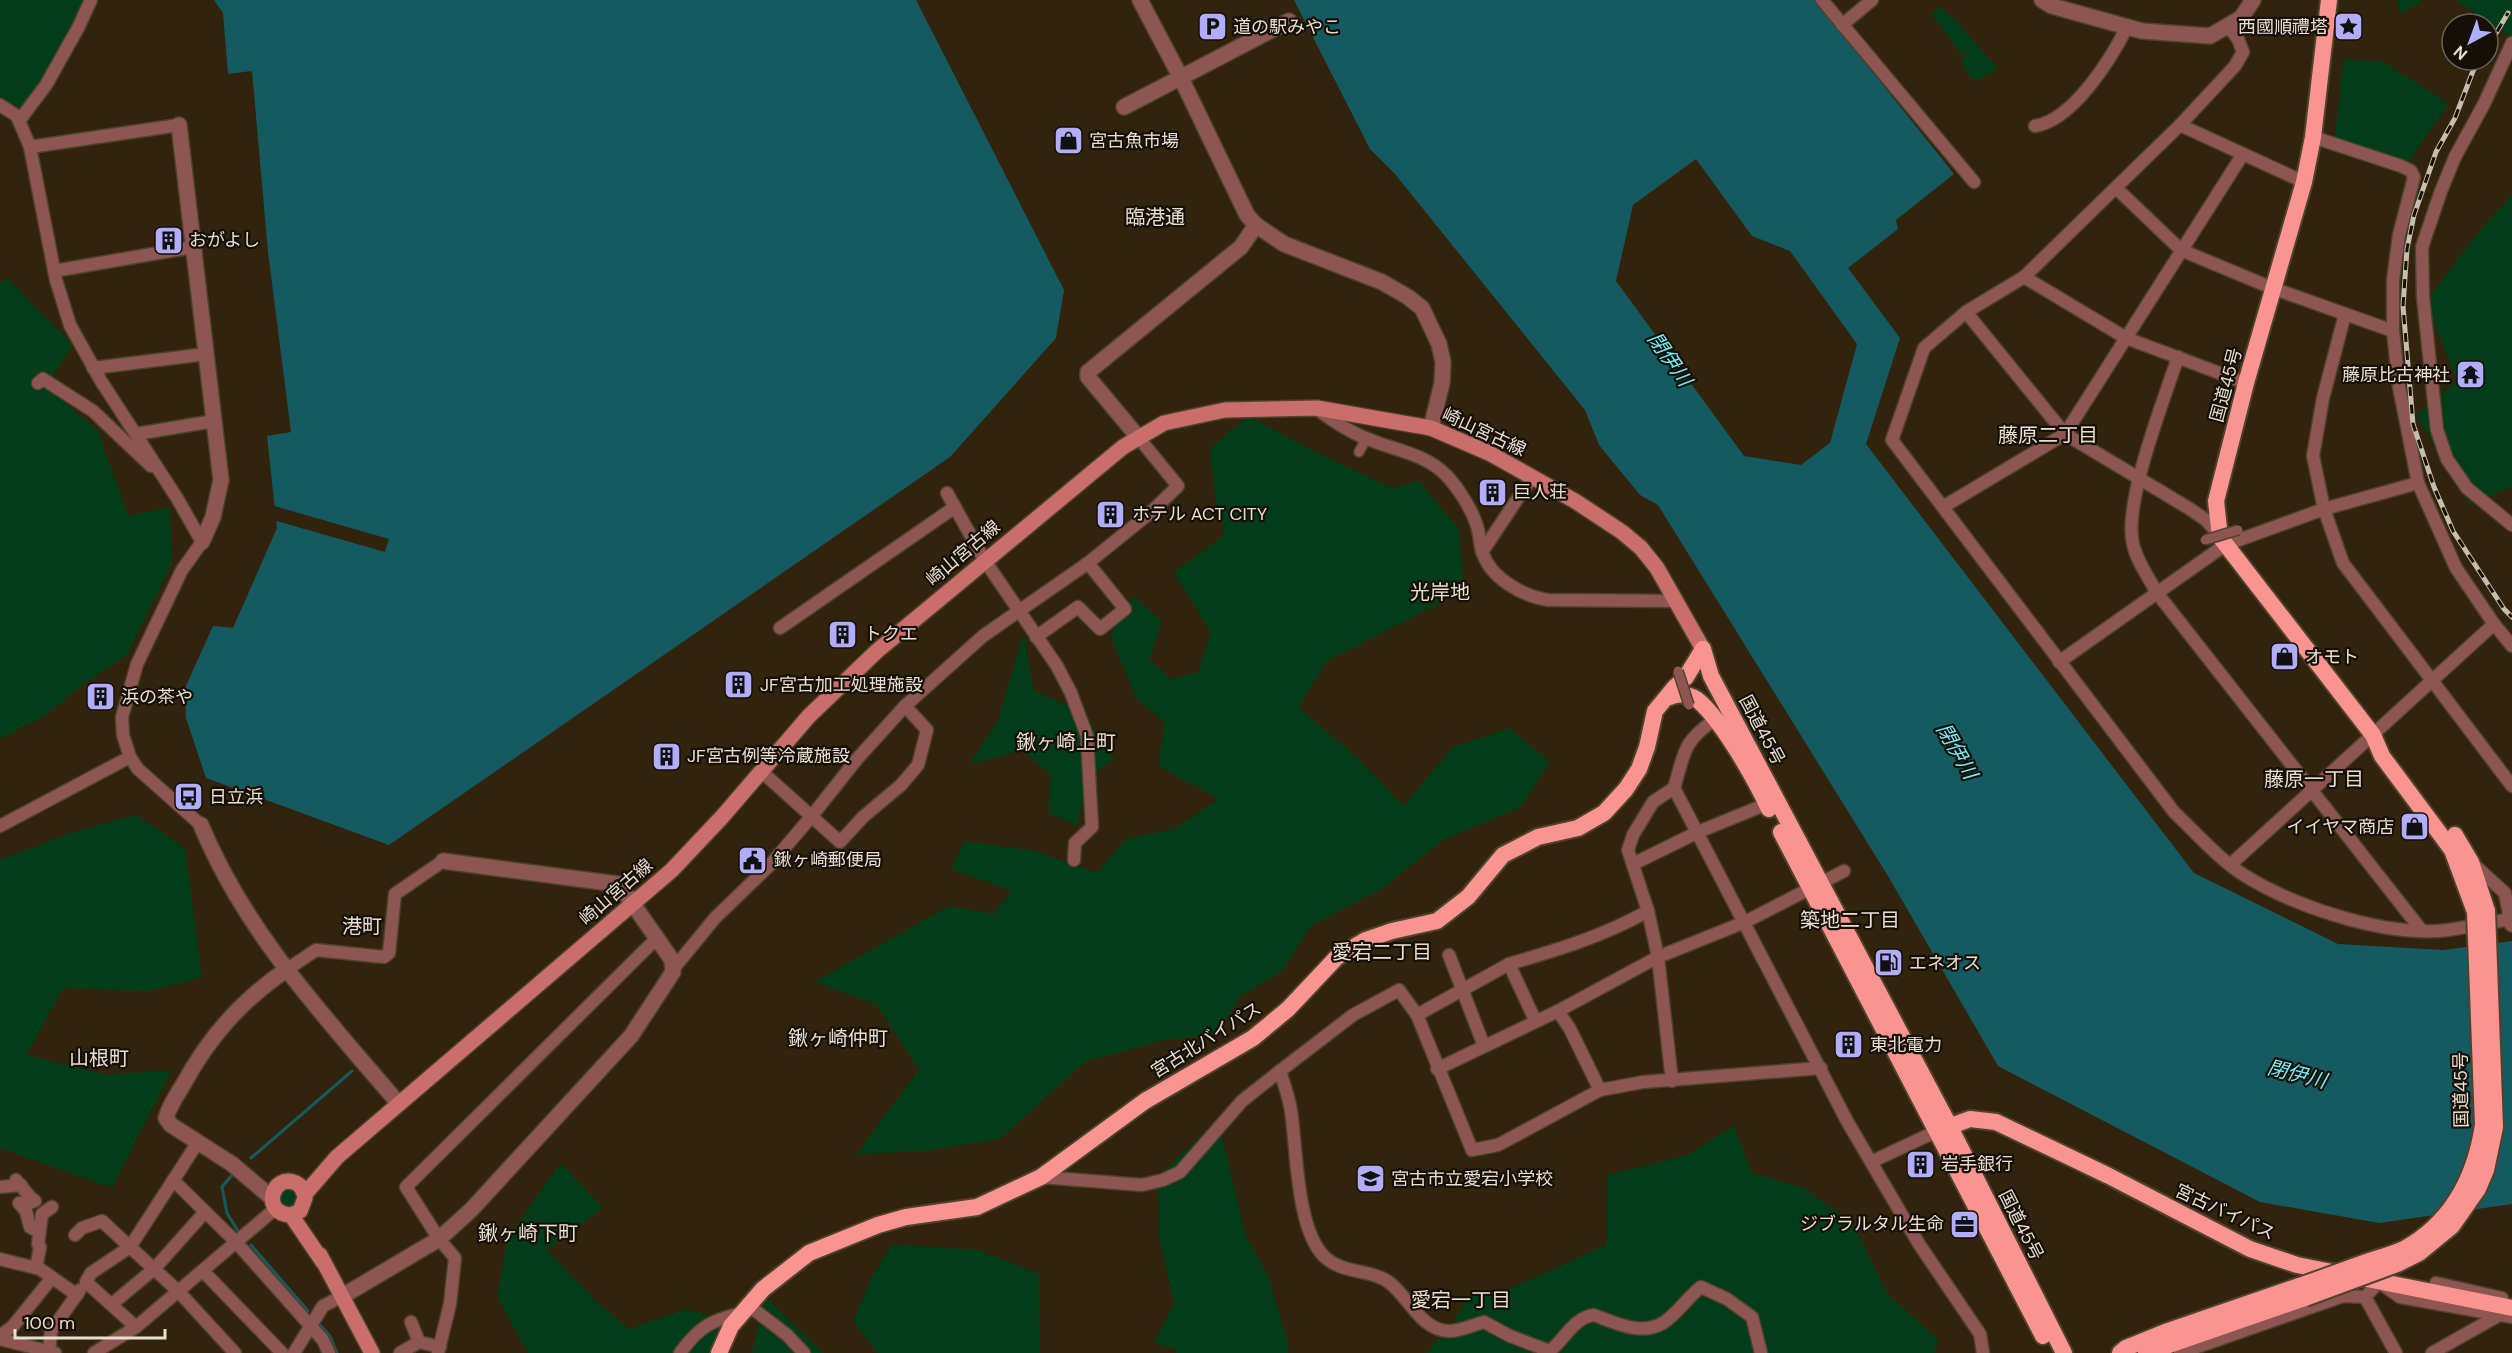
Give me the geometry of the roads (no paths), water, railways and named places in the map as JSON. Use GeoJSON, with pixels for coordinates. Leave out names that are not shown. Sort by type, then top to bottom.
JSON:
{"type":"FeatureCollection","features":[{"type":"Feature","properties":{"kind":"highway","name":"国道45号"},"geometry":{"type":"LineString","coordinates":[[2146,1353],[2302,1292],[2403,1249],[2427,1233],[2458,1199],[2470,1177],[2479,1154],[2483,1125],[2481,911],[2471,862],[2456,836],[2390,748],[2373,735],[2217,541],[2216,501],[2246,382],[2304,182],[2313,137],[2329,0]]}},
{"type":"Feature","properties":{"kind":"highway"},"geometry":{"type":"LineString","coordinates":[[1703,649],[1710,684],[1738,755]]}},
{"type":"Feature","properties":{"kind":"highway"},"geometry":{"type":"LineString","coordinates":[[1682,690],[1686,677],[1703,649]]}},
{"type":"Feature","properties":{"kind":"highway"},"geometry":{"type":"LineString","coordinates":[[1682,690],[1690,682],[1710,684]]}},
{"type":"Feature","properties":{"kind":"highway","name":"国道45号"},"geometry":{"type":"LineString","coordinates":[[1710,684],[2061,1352]]}},
{"type":"Feature","properties":{"kind":"highway","name":"国道45号"},"geometry":{"type":"LineString","coordinates":[[1682,690],[1699,701],[1772,802]]}},
{"type":"Feature","properties":{"kind":"highway","name":"宮古北バイパス"},"geometry":{"type":"LineString","coordinates":[[719,1353],[731,1326],[745,1309],[763,1289],[808,1253],[878,1225],[977,1207],[1041,1177],[1145,1101],[1253,1038],[1288,1009],[1337,957],[1366,940],[1392,931],[1437,921],[1468,897],[1503,855],[1538,837],[1578,828],[1604,813],[1626,789],[1639,768],[1647,747],[1655,711],[1660,703],[1682,690]]}},
{"type":"Feature","properties":{"kind":"highway","name":"国道45号"},"geometry":{"type":"LineString","coordinates":[[2373,735],[2382,756],[2452,850],[2481,911]]}},
{"type":"Feature","properties":{"kind":"highway","name":"宮古バイパス"},"geometry":{"type":"LineString","coordinates":[[1944,1129],[1970,1119],[1996,1122],[2109,1176],[2250,1249],[2297,1265],[2478,1300],[2509,1312]]}},
{"type":"Feature","properties":{"kind":"highway","name":"国道45号"},"geometry":{"type":"LineString","coordinates":[[2120,1353],[2126,1348],[2168,1331],[2302,1292]]}},
{"type":"Feature","properties":{"kind":"main road","name":"崎山宮古線"},"geometry":{"type":"LineString","coordinates":[[288,1198],[634,904],[702,838],[808,716],[860,667],[1123,447],[1164,423],[1225,410],[1317,408],[1431,428],[1489,453],[1532,477],[1601,517],[1641,548],[1657,568],[1703,649]]}},
{"type":"Feature","properties":{"kind":"main road"},"geometry":{"type":"LineString","coordinates":[[288,1198],[372,1353]]}},
{"type":"Feature","properties":{"kind":"street"},"geometry":{"type":"LineString","coordinates":[[19,121],[46,85],[78,28],[90,0]]}},
{"type":"Feature","properties":{"kind":"street"},"geometry":{"type":"LineString","coordinates":[[1140,0],[1181,78],[1247,215],[1256,225],[1284,244],[1382,282],[1422,308],[1439,344],[1443,362],[1442,382],[1431,428]]}},
{"type":"Feature","properties":{"kind":"street"},"geometry":{"type":"LineString","coordinates":[[1822,0],[1974,182]]}},
{"type":"Feature","properties":{"kind":"street"},"geometry":{"type":"LineString","coordinates":[[1842,25],[1872,0]]}},
{"type":"Feature","properties":{"kind":"street"},"geometry":{"type":"LineString","coordinates":[[2042,0],[2052,6],[2142,31],[2210,36],[2241,18],[2253,0]]}},
{"type":"Feature","properties":{"kind":"street"},"geometry":{"type":"LineString","coordinates":[[1124,107],[1289,21]]}},
{"type":"Feature","properties":{"kind":"street"},"geometry":{"type":"LineString","coordinates":[[2228,26],[2238,39],[2243,52],[2235,66],[2180,125],[2024,277],[1966,312],[1924,348],[1892,440],[2174,812],[2230,865],[2270,888],[2352,921],[2422,931],[2448,930],[2511,921],[2509,888],[2471,862]]}},
{"type":"Feature","properties":{"kind":"street"},"geometry":{"type":"LineString","coordinates":[[2035,126],[2050,121],[2079,96],[2112,56],[2127,27]]}},
{"type":"Feature","properties":{"kind":"street"},"geometry":{"type":"LineString","coordinates":[[2512,43],[2484,104],[2455,157],[2422,247],[2423,297],[2437,430],[2447,459],[2467,488],[2512,525]]}},
{"type":"Feature","properties":{"kind":"street"},"geometry":{"type":"LineString","coordinates":[[0,105],[17,116],[30,147],[54,271],[70,325],[93,368],[165,479],[202,542]]}},
{"type":"Feature","properties":{"kind":"street"},"geometry":{"type":"LineString","coordinates":[[30,147],[179,125],[221,480],[213,517],[202,542],[182,570],[137,664],[122,717],[123,735],[130,757],[138,769],[201,825],[218,862],[286,970],[399,1104]]}},
{"type":"Feature","properties":{"kind":"street"},"geometry":{"type":"LineString","coordinates":[[2180,125],[2304,182]]}},
{"type":"Feature","properties":{"kind":"street"},"geometry":{"type":"LineString","coordinates":[[2313,137],[2401,166],[2411,171],[2414,177],[2399,235],[2394,280],[2393,332],[2399,387],[2418,483],[2456,568],[2512,646]]}},
{"type":"Feature","properties":{"kind":"street"},"geometry":{"type":"LineString","coordinates":[[1943,507],[2065,434],[2243,154]]}},
{"type":"Feature","properties":{"kind":"street"},"geometry":{"type":"LineString","coordinates":[[2116,188],[2181,250],[2272,288],[2393,332]]}},
{"type":"Feature","properties":{"kind":"street"},"geometry":{"type":"LineString","coordinates":[[294,1353],[323,1306],[439,1239],[482,1199],[615,1055],[644,1019],[674,968],[715,918],[770,865],[811,818],[857,759],[905,706],[950,664],[1018,610],[1088,563],[1151,513],[1178,486],[1088,377],[1088,372],[1241,247],[1256,225]]}},
{"type":"Feature","properties":{"kind":"street"},"geometry":{"type":"LineString","coordinates":[[54,271],[193,247]]}},
{"type":"Feature","properties":{"kind":"street"},"geometry":{"type":"LineString","coordinates":[[2024,277],[2126,338],[2246,382]]}},
{"type":"Feature","properties":{"kind":"street"},"geometry":{"type":"LineString","coordinates":[[1966,312],[2065,434],[2139,477],[2206,520],[2217,541]]}},
{"type":"Feature","properties":{"kind":"street"},"geometry":{"type":"LineString","coordinates":[[2345,314],[2323,398],[2313,456],[2324,509],[2343,563],[2512,786]]}},
{"type":"Feature","properties":{"kind":"street"},"geometry":{"type":"LineString","coordinates":[[93,368],[206,354]]}},
{"type":"Feature","properties":{"kind":"street"},"geometry":{"type":"LineString","coordinates":[[2178,357],[2139,477],[2132,524],[2132,543],[2157,593],[2422,931]]}},
{"type":"Feature","properties":{"kind":"street"},"geometry":{"type":"LineString","coordinates":[[38,383],[43,379],[93,411],[165,479]]}},
{"type":"Feature","properties":{"kind":"street"},"geometry":{"type":"LineString","coordinates":[[1317,408],[1346,429],[1366,439],[1430,462],[1456,488],[1476,522],[1482,552],[1487,563],[1511,586],[1535,598],[1548,600],[1676,601]]}},
{"type":"Feature","properties":{"kind":"street"},"geometry":{"type":"LineString","coordinates":[[136,434],[214,421]]}},
{"type":"Feature","properties":{"kind":"street"},"geometry":{"type":"LineString","coordinates":[[1359,452],[1366,439]]}},
{"type":"Feature","properties":{"kind":"street"},"geometry":{"type":"LineString","coordinates":[[1482,552],[1532,477]]}},
{"type":"Feature","properties":{"kind":"street"},"geometry":{"type":"LineString","coordinates":[[2217,541],[2418,483]]}},
{"type":"Feature","properties":{"kind":"street"},"geometry":{"type":"LineString","coordinates":[[947,493],[985,561],[1057,666],[1071,693],[1087,736],[1092,827],[1075,843],[1074,860]]}},
{"type":"Feature","properties":{"kind":"street"},"geometry":{"type":"LineString","coordinates":[[780,628],[955,507]]}},
{"type":"Feature","properties":{"kind":"street"},"geometry":{"type":"LineString","coordinates":[[2059,662],[2157,593],[2217,541],[2238,530]]}},
{"type":"Feature","properties":{"kind":"street"},"geometry":{"type":"LineString","coordinates":[[1036,637],[1078,607],[1100,629],[1125,609],[1088,563]]}},
{"type":"Feature","properties":{"kind":"street"},"geometry":{"type":"LineString","coordinates":[[2230,865],[2494,624]]}},
{"type":"Feature","properties":{"kind":"street"},"geometry":{"type":"LineString","coordinates":[[761,771],[840,842],[863,817],[901,785],[918,765],[927,730],[905,706]]}},
{"type":"Feature","properties":{"kind":"street"},"geometry":{"type":"LineString","coordinates":[[1672,1081],[1658,957],[1648,911],[1628,850],[1633,835],[1653,802],[1674,788],[1687,744],[1714,720]]}},
{"type":"Feature","properties":{"kind":"street"},"geometry":{"type":"LineString","coordinates":[[0,826],[130,757]]}},
{"type":"Feature","properties":{"kind":"street"},"geometry":{"type":"LineString","coordinates":[[1674,788],[1871,1162],[1918,1244],[1980,1334],[1983,1353]]}},
{"type":"Feature","properties":{"kind":"street"},"geometry":{"type":"LineString","coordinates":[[1633,864],[1698,832],[1772,802]]}},
{"type":"Feature","properties":{"kind":"street"},"geometry":{"type":"LineString","coordinates":[[94,1353],[136,1327],[288,1198],[168,1123],[167,1114],[210,1040],[251,996],[316,950],[384,957],[389,953],[395,894],[443,861],[617,884],[634,904],[672,960],[674,968]]}},
{"type":"Feature","properties":{"kind":"street"},"geometry":{"type":"LineString","coordinates":[[1437,1069],[1535,1020],[1558,1011],[1658,957],[1745,922],[1844,871]]}},
{"type":"Feature","properties":{"kind":"street"},"geometry":{"type":"LineString","coordinates":[[1417,1015],[1509,964],[1583,942],[1648,911]]}},
{"type":"Feature","properties":{"kind":"street"},"geometry":{"type":"LineString","coordinates":[[411,1322],[419,1342],[439,1350],[450,1305],[455,1258],[439,1239],[406,1186],[657,938]]}},
{"type":"Feature","properties":{"kind":"street"},"geometry":{"type":"LineString","coordinates":[[1449,955],[1484,1046]]}},
{"type":"Feature","properties":{"kind":"street"},"geometry":{"type":"LineString","coordinates":[[1509,964],[1535,1020]]}},
{"type":"Feature","properties":{"kind":"street"},"geometry":{"type":"LineString","coordinates":[[1041,1177],[1142,1185],[1163,1180],[1180,1172],[1242,1101],[1353,1015],[1399,990],[1417,1015],[1437,1069],[1462,1122],[1472,1150],[1498,1145],[1600,1090],[1643,1082],[1821,1068]]}},
{"type":"Feature","properties":{"kind":"street"},"geometry":{"type":"LineString","coordinates":[[1558,1011],[1570,1029],[1600,1090]]}},
{"type":"Feature","properties":{"kind":"street"},"geometry":{"type":"LineString","coordinates":[[1280,1071],[1291,1108],[1304,1217],[1316,1247],[1334,1265],[1388,1281],[1403,1294],[1414,1310],[1432,1327],[1449,1331],[1484,1322],[1510,1336],[1551,1350],[1579,1321],[1587,1316],[1594,1315],[1633,1329],[1648,1328],[1664,1323],[1701,1287],[1727,1299],[1752,1317],[1761,1353]]}},
{"type":"Feature","properties":{"kind":"street"},"geometry":{"type":"LineString","coordinates":[[1871,1162],[1944,1129]]}},
{"type":"Feature","properties":{"kind":"street"},"geometry":{"type":"LineString","coordinates":[[0,1337],[51,1352],[51,1331],[92,1273],[130,1247],[198,1142]]}},
{"type":"Feature","properties":{"kind":"street"},"geometry":{"type":"LineString","coordinates":[[173,1180],[236,1242],[323,1340],[329,1353]]}},
{"type":"Feature","properties":{"kind":"street"},"geometry":{"type":"LineString","coordinates":[[0,1187],[18,1182],[35,1201],[19,1203],[26,1211],[30,1227],[39,1232]]}},
{"type":"Feature","properties":{"kind":"street"},"geometry":{"type":"LineString","coordinates":[[36,1268],[42,1214],[52,1207]]}},
{"type":"Feature","properties":{"kind":"street"},"geometry":{"type":"LineString","coordinates":[[112,1304],[154,1269],[205,1212]]}},
{"type":"Feature","properties":{"kind":"street"},"geometry":{"type":"LineString","coordinates":[[75,1235],[82,1228],[102,1221],[178,1291],[235,1353]]}},
{"type":"Feature","properties":{"kind":"street"},"geometry":{"type":"LineString","coordinates":[[0,1259],[36,1268],[77,1295]]}},
{"type":"Feature","properties":{"kind":"street"},"geometry":{"type":"LineString","coordinates":[[203,1271],[282,1353]]}},
{"type":"Feature","properties":{"kind":"street"},"geometry":{"type":"LineString","coordinates":[[0,1337],[14,1326],[51,1279]]}},
{"type":"Feature","properties":{"kind":"street"},"geometry":{"type":"LineString","coordinates":[[86,1282],[136,1327]]}},
{"type":"Feature","properties":{"kind":"street"},"geometry":{"type":"LineString","coordinates":[[2180,1353],[2343,1296],[2365,1297],[2379,1282],[2400,1297],[2509,1312]]}},
{"type":"Feature","properties":{"kind":"street"},"geometry":{"type":"LineString","coordinates":[[2436,1283],[2512,1300]]}},
{"type":"Feature","properties":{"kind":"street"},"geometry":{"type":"LineString","coordinates":[[2365,1297],[2396,1353]]}},
{"type":"Feature","properties":{"kind":"street"},"geometry":{"type":"LineString","coordinates":[[680,1353],[702,1327],[745,1309],[787,1335],[804,1353]]}},
{"type":"Feature","properties":{"kind":"street"},"geometry":{"type":"LineString","coordinates":[[2432,1353],[2509,1312]]}},
{"type":"Feature","properties":{"kind":"street"},"geometry":{"type":"LineString","coordinates":[[400,1353],[419,1342]]}},
{"type":"Feature","properties":{"kind":"water"},"geometry":{"type":"Polygon","coordinates":[[[214,0],[916,0],[1064,290],[1056,338],[950,457],[389,845],[206,778],[186,718],[185,688],[213,626],[233,628],[277,528],[267,436],[291,432],[268,252],[252,71],[228,74],[223,13],[214,0]]]}},
{"type":"Feature","properties":{"kind":"water","name":"閉伊川"},"geometry":{"type":"Polygon","coordinates":[[[1294,0],[1815,0],[1954,174],[1896,220],[1898,229],[1848,268],[1900,338],[1866,444],[2194,873],[2338,944],[2443,950],[2512,941],[2512,1204],[2379,1223],[2260,1202],[1998,1066],[1888,876],[1658,505],[1640,495],[1599,445],[1585,410],[1395,174],[1370,149],[1294,0]],[[1696,159],[1633,205],[1616,281],[1744,456],[1801,465],[1830,443],[1857,344],[1790,251],[1752,236],[1696,159]]]}},
{"type":"Feature","properties":{"kind":"waterway"},"geometry":{"type":"LineString","coordinates":[[251,1158],[352,1071]]}},
{"type":"Feature","properties":{"kind":"waterway"},"geometry":{"type":"LineString","coordinates":[[232,1175],[222,1187],[227,1213],[238,1231]]}},
{"type":"Feature","properties":{"kind":"waterway"},"geometry":{"type":"LineString","coordinates":[[251,1245],[308,1311]]}},
{"type":"Feature","properties":{"kind":"waterway"},"geometry":{"type":"LineString","coordinates":[[320,1325],[330,1336],[337,1353]]}},
{"type":"Feature","properties":{"kind":"railway"},"geometry":{"type":"LineString","coordinates":[[2500,27],[2508,13]]}},
{"type":"Feature","properties":{"kind":"railway"},"geometry":{"type":"LineString","coordinates":[[2473,72],[2455,118],[2436,152],[2414,215],[2407,249],[2403,306],[2413,424],[2434,487],[2453,531],[2504,609],[2512,617]]}},
{"type":"Feature","properties":{"kind":"place","name":"道の駅みやこ"},"geometry":{"type":"Point","coordinates":[1212,27]}},
{"type":"Feature","properties":{"kind":"place","name":"西國順禮塔"},"geometry":{"type":"Point","coordinates":[2349,27]}},
{"type":"Feature","properties":{"kind":"place","name":"宮古魚市場"},"geometry":{"type":"Point","coordinates":[1068,141]}},
{"type":"Feature","properties":{"kind":"place","name":"おがよし"},"geometry":{"type":"Point","coordinates":[168,240]}},
{"type":"Feature","properties":{"kind":"place","name":"藤原比古神社"},"geometry":{"type":"Point","coordinates":[2471,375]}},
{"type":"Feature","properties":{"kind":"place","name":"巨人荘"},"geometry":{"type":"Point","coordinates":[1492,492]}},
{"type":"Feature","properties":{"kind":"place","name":"ホテル ACT CITY"},"geometry":{"type":"Point","coordinates":[1111,514]}},
{"type":"Feature","properties":{"kind":"place","name":"トクエ"},"geometry":{"type":"Point","coordinates":[843,634]}},
{"type":"Feature","properties":{"kind":"place","name":"オモト"},"geometry":{"type":"Point","coordinates":[2284,657]}},
{"type":"Feature","properties":{"kind":"place","name":"JF宮古加工処理施設"},"geometry":{"type":"Point","coordinates":[739,685]}},
{"type":"Feature","properties":{"kind":"place","name":"浜の茶や"},"geometry":{"type":"Point","coordinates":[100,697]}},
{"type":"Feature","properties":{"kind":"place","name":"JF宮古例等冷蔵施設"},"geometry":{"type":"Point","coordinates":[666,756]}},
{"type":"Feature","properties":{"kind":"place","name":"日立浜"},"geometry":{"type":"Point","coordinates":[188,797]}},
{"type":"Feature","properties":{"kind":"place","name":"イイヤマ商店"},"geometry":{"type":"Point","coordinates":[2415,827]}},
{"type":"Feature","properties":{"kind":"place","name":"鍬ヶ崎郵便局"},"geometry":{"type":"Point","coordinates":[753,860]}},
{"type":"Feature","properties":{"kind":"place","name":"エネオス"},"geometry":{"type":"Point","coordinates":[1888,963]}},
{"type":"Feature","properties":{"kind":"place","name":"東北電力"},"geometry":{"type":"Point","coordinates":[1849,1045]}},
{"type":"Feature","properties":{"kind":"place","name":"岩手銀行"},"geometry":{"type":"Point","coordinates":[1920,1164]}},
{"type":"Feature","properties":{"kind":"place","name":"宮古市立愛宕小学校"},"geometry":{"type":"Point","coordinates":[1370,1179]}},
{"type":"Feature","properties":{"kind":"place","name":"ジブラルタル生命"},"geometry":{"type":"Point","coordinates":[1965,1224]}},
{"type":"Feature","properties":{"kind":"district","name":"臨港通"},"geometry":{"type":"Point","coordinates":[1155,217]}},
{"type":"Feature","properties":{"kind":"district","name":"藤原二丁目"},"geometry":{"type":"Point","coordinates":[2048,435]}},
{"type":"Feature","properties":{"kind":"district","name":"光岸地"},"geometry":{"type":"Point","coordinates":[1440,592]}},
{"type":"Feature","properties":{"kind":"district","name":"鍬ヶ崎上町"},"geometry":{"type":"Point","coordinates":[1066,742]}},
{"type":"Feature","properties":{"kind":"district","name":"藤原一丁目"},"geometry":{"type":"Point","coordinates":[2314,779]}},
{"type":"Feature","properties":{"kind":"district","name":"築地二丁目"},"geometry":{"type":"Point","coordinates":[1850,920]}},
{"type":"Feature","properties":{"kind":"district","name":"港町"},"geometry":{"type":"Point","coordinates":[362,926]}},
{"type":"Feature","properties":{"kind":"district","name":"愛宕二丁目"},"geometry":{"type":"Point","coordinates":[1382,952]}},
{"type":"Feature","properties":{"kind":"district","name":"鍬ヶ崎仲町"},"geometry":{"type":"Point","coordinates":[838,1038]}},
{"type":"Feature","properties":{"kind":"district","name":"山根町"},"geometry":{"type":"Point","coordinates":[99,1058]}},
{"type":"Feature","properties":{"kind":"district","name":"鍬ヶ崎下町"},"geometry":{"type":"Point","coordinates":[528,1233]}},
{"type":"Feature","properties":{"kind":"district","name":"愛宕一丁目"},"geometry":{"type":"Point","coordinates":[1461,1300]}}]}
